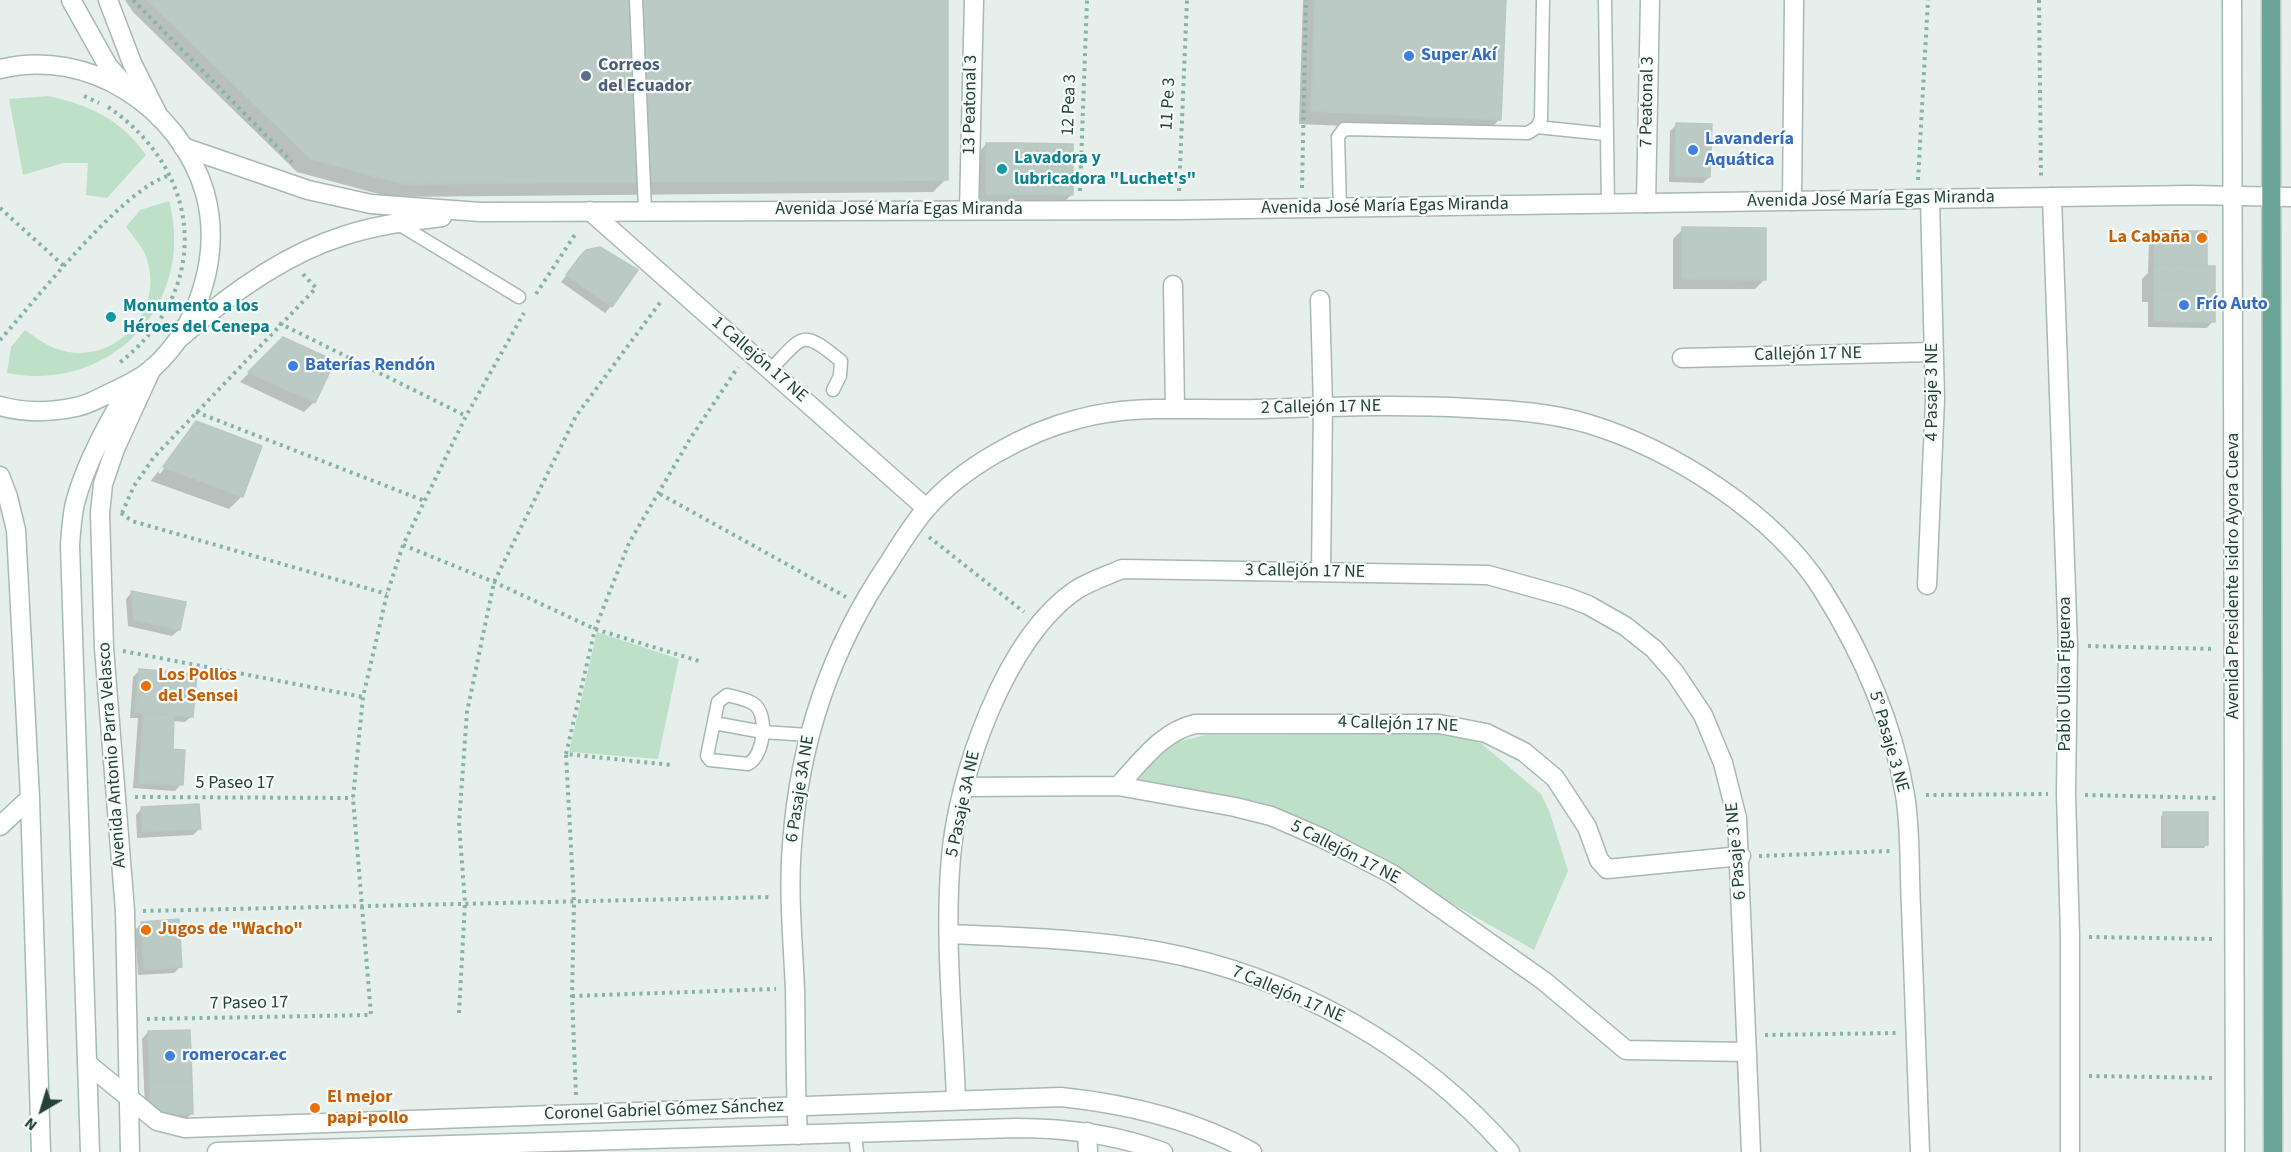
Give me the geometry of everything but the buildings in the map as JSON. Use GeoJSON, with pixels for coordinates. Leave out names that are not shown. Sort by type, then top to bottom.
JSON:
{"type":"FeatureCollection","features":[{"type":"Feature","properties":{"kind":"main road"},"geometry":{"type":"LineString","coordinates":[[2271,0],[2273,1152]]}},
{"type":"Feature","properties":{"kind":"street"},"geometry":{"type":"LineString","coordinates":[[0,406],[18,412],[78,407],[132,382],[152,368],[178,340],[202,294],[211,244],[205,194],[183,147],[160,118],[130,91],[108,66],[71,0]]}},
{"type":"Feature","properties":{"kind":"street"},"geometry":{"type":"LineString","coordinates":[[108,0],[132,63],[160,118]]}},
{"type":"Feature","properties":{"kind":"street","name":"13 Peatonal 3"},"geometry":{"type":"LineString","coordinates":[[969,210],[974,0]]}},
{"type":"Feature","properties":{"kind":"street","name":"7 Peatonal 3"},"geometry":{"type":"LineString","coordinates":[[1646,203],[1650,0]]}},
{"type":"Feature","properties":{"kind":"street"},"geometry":{"type":"LineString","coordinates":[[1792,201],[1794,0]]}},
{"type":"Feature","properties":{"kind":"street","name":"Avenida Presidente Isidro Ayora Cueva"},"geometry":{"type":"LineString","coordinates":[[2232,0],[2235,1152]]}},
{"type":"Feature","properties":{"kind":"street"},"geometry":{"type":"LineString","coordinates":[[0,69],[14,66],[59,66],[90,72],[130,91]]}},
{"type":"Feature","properties":{"kind":"street","name":"Avenida José María Egas Miranda"},"geometry":{"type":"LineString","coordinates":[[183,147],[287,184],[371,204],[480,212],[1178,210],[2047,197],[2234,195],[2291,197]]}},
{"type":"Feature","properties":{"kind":"street","name":"Pablo Ulloa Figueroa"},"geometry":{"type":"LineString","coordinates":[[2047,197],[2068,646],[2066,794],[2070,936],[2070,1152]]}},
{"type":"Feature","properties":{"kind":"street","name":"4 Pasaje 3 NE"},"geometry":{"type":"LineString","coordinates":[[1924,199],[1935,399],[1927,585]]}},
{"type":"Feature","properties":{"kind":"street","name":"Avenida José María Egas Miranda"},"geometry":{"type":"LineString","coordinates":[[178,340],[229,297],[289,260],[344,236],[397,223],[480,212]]}},
{"type":"Feature","properties":{"kind":"street","name":"1 Callejón 17 NE"},"geometry":{"type":"LineString","coordinates":[[590,212],[748,352],[771,369],[926,508]]}},
{"type":"Feature","properties":{"kind":"street"},"geometry":{"type":"LineString","coordinates":[[1173,285],[1175,409]]}},
{"type":"Feature","properties":{"kind":"street"},"geometry":{"type":"LineString","coordinates":[[1320,300],[1323,406],[1321,572]]}},
{"type":"Feature","properties":{"kind":"street","name":"Callejón 17 NE"},"geometry":{"type":"LineString","coordinates":[[1682,358],[1933,352]]}},
{"type":"Feature","properties":{"kind":"street","name":"Avenida Antonio Parra Velasco"},"geometry":{"type":"LineString","coordinates":[[130,1152],[125,911],[104,648],[100,513],[103,484],[115,449],[152,368]]}},
{"type":"Feature","properties":{"kind":"street","name":"Avenida Antonio Parra Velasco"},"geometry":{"type":"LineString","coordinates":[[90,1152],[70,544],[75,504],[88,469],[111,419],[132,382]]}},
{"type":"Feature","properties":{"kind":"street","name":"2 Callejón 17 NE"},"geometry":{"type":"LineString","coordinates":[[1013,445],[1077,419],[1102,414],[1175,409],[1323,406],[1534,411],[1590,424],[1632,440]]}},
{"type":"Feature","properties":{"kind":"street","name":"5° Pasaje 3 NE"},"geometry":{"type":"LineString","coordinates":[[1632,440],[1672,460],[1729,496],[1766,525],[1803,563],[1847,632],[1884,716],[1905,796],[1920,1152]]}},
{"type":"Feature","properties":{"kind":"street","name":"6 Pasaje 3A NE"},"geometry":{"type":"LineString","coordinates":[[798,1135],[795,988],[790,897],[796,802],[808,735],[831,670],[860,605],[926,508],[958,481],[1013,445]]}},
{"type":"Feature","properties":{"kind":"street"},"geometry":{"type":"LineString","coordinates":[[0,476],[16,530],[30,798],[41,1152]]}},
{"type":"Feature","properties":{"kind":"street","name":"3 Callejón 17 NE"},"geometry":{"type":"LineString","coordinates":[[1122,569],[1488,574]]}},
{"type":"Feature","properties":{"kind":"street","name":"5 Pasaje 3A NE"},"geometry":{"type":"LineString","coordinates":[[956,1099],[949,934],[951,856],[964,787],[975,749],[995,701],[1021,652],[1040,624],[1075,591],[1122,569]]}},
{"type":"Feature","properties":{"kind":"street","name":"6 Pasaje 3 NE"},"geometry":{"type":"LineString","coordinates":[[1488,574],[1567,597],[1588,605],[1625,626],[1654,649],[1690,693],[1713,738],[1731,790],[1741,856],[1750,1152]]}},
{"type":"Feature","properties":{"kind":"street","name":"4 Callejón 17 NE"},"geometry":{"type":"LineString","coordinates":[[1118,786],[1162,740],[1178,728],[1195,724],[1452,725],[1496,736],[1524,752],[1547,770],[1562,786],[1587,827],[1599,860],[1607,869],[1741,856]]}},
{"type":"Feature","properties":{"kind":"street","name":"5 Callejón 17 NE"},"geometry":{"type":"LineString","coordinates":[[964,787],[1118,786],[1262,814],[1322,838],[1374,863],[1544,981],[1629,1051],[1747,1044]]}},
{"type":"Feature","properties":{"kind":"street"},"geometry":{"type":"LineString","coordinates":[[0,826],[30,798]]}},
{"type":"Feature","properties":{"kind":"street","name":"7 Callejón 17 NE"},"geometry":{"type":"LineString","coordinates":[[949,934],[1055,938],[1104,943],[1159,951],[1238,971],[1293,993],[1352,1022],[1405,1057],[1444,1087],[1510,1152]]}},
{"type":"Feature","properties":{"kind":"street","name":"Coronel Gabriel Gómez Sánchez"},"geometry":{"type":"LineString","coordinates":[[88,1064],[130,1102],[156,1121],[185,1128],[424,1115],[577,1114],[1061,1097],[1093,1100],[1134,1108],[1176,1120],[1216,1134],[1252,1152]]}},
{"type":"Feature","properties":{"kind":"street","name":"Coronel Gabriel Gómez Sánchez"},"geometry":{"type":"LineString","coordinates":[[217,1152],[798,1135],[856,1143],[1016,1128],[1087,1132],[1140,1143],[1163,1152]]}},
{"type":"Feature","properties":{"kind":"street"},"geometry":{"type":"LineString","coordinates":[[1087,1132],[1088,1152]]}},
{"type":"Feature","properties":{"kind":"lane"},"geometry":{"type":"LineString","coordinates":[[636,0],[645,210]]}},
{"type":"Feature","properties":{"kind":"lane"},"geometry":{"type":"LineString","coordinates":[[1340,207],[1338,136],[1344,129],[1528,133],[1537,127],[1541,119],[1543,0]]}},
{"type":"Feature","properties":{"kind":"lane"},"geometry":{"type":"LineString","coordinates":[[1605,0],[1605,134],[1608,204]]}},
{"type":"Feature","properties":{"kind":"lane"},"geometry":{"type":"LineString","coordinates":[[1537,127],[1605,134]]}},
{"type":"Feature","properties":{"kind":"lane"},"geometry":{"type":"LineString","coordinates":[[397,223],[524,302]]}},
{"type":"Feature","properties":{"kind":"lane"},"geometry":{"type":"LineString","coordinates":[[771,369],[800,340],[806,338],[815,340],[841,361],[840,376],[833,390]]}},
{"type":"Feature","properties":{"kind":"lane"},"geometry":{"type":"LineString","coordinates":[[727,695],[753,703],[762,715],[763,732],[755,758],[751,763],[710,760],[707,756],[718,702],[727,695]]}},
{"type":"Feature","properties":{"kind":"lane"},"geometry":{"type":"LineString","coordinates":[[714,723],[763,732],[808,735]]}},
{"type":"Feature","properties":{"kind":"path"},"geometry":{"type":"LineString","coordinates":[[132,0],[295,165],[287,184]]}},
{"type":"Feature","properties":{"kind":"path","name":"12 Pea 3"},"geometry":{"type":"LineString","coordinates":[[1079,210],[1087,0]]}},
{"type":"Feature","properties":{"kind":"path","name":"11 Pe 3"},"geometry":{"type":"LineString","coordinates":[[1178,210],[1187,0]]}},
{"type":"Feature","properties":{"kind":"path"},"geometry":{"type":"LineString","coordinates":[[1302,208],[1306,0]]}},
{"type":"Feature","properties":{"kind":"path"},"geometry":{"type":"LineString","coordinates":[[1924,199],[1928,0]]}},
{"type":"Feature","properties":{"kind":"path"},"geometry":{"type":"LineString","coordinates":[[2039,0],[2047,197]]}},
{"type":"Feature","properties":{"kind":"path"},"geometry":{"type":"LineString","coordinates":[[74,93],[107,106],[144,136],[171,175],[184,221],[184,256],[176,291],[153,332],[137,349],[108,370]]}},
{"type":"Feature","properties":{"kind":"path"},"geometry":{"type":"LineString","coordinates":[[0,340],[115,211],[160,178],[171,175]]}},
{"type":"Feature","properties":{"kind":"path"},"geometry":{"type":"LineString","coordinates":[[0,208],[65,267]]}},
{"type":"Feature","properties":{"kind":"path"},"geometry":{"type":"LineString","coordinates":[[535,297],[590,212]]}},
{"type":"Feature","properties":{"kind":"path"},"geometry":{"type":"LineString","coordinates":[[122,513],[134,486],[154,457],[279,323],[315,288],[289,260]]}},
{"type":"Feature","properties":{"kind":"path"},"geometry":{"type":"LineString","coordinates":[[459,1013],[465,903],[459,823],[466,712],[494,582],[576,416],[673,285]]}},
{"type":"Feature","properties":{"kind":"path"},"geometry":{"type":"LineString","coordinates":[[360,906],[353,798],[363,697],[387,594],[403,545],[524,302]]}},
{"type":"Feature","properties":{"kind":"path"},"geometry":{"type":"LineString","coordinates":[[279,323],[466,416]]}},
{"type":"Feature","properties":{"kind":"path"},"geometry":{"type":"LineString","coordinates":[[577,1114],[572,996],[574,903],[566,754],[596,629],[629,543],[690,440],[748,352]]}},
{"type":"Feature","properties":{"kind":"path"},"geometry":{"type":"LineString","coordinates":[[196,412],[425,501]]}},
{"type":"Feature","properties":{"kind":"path"},"geometry":{"type":"LineString","coordinates":[[660,494],[860,605]]}},
{"type":"Feature","properties":{"kind":"path"},"geometry":{"type":"LineString","coordinates":[[100,513],[122,513],[132,521],[387,594]]}},
{"type":"Feature","properties":{"kind":"path"},"geometry":{"type":"LineString","coordinates":[[914,526],[1040,624]]}},
{"type":"Feature","properties":{"kind":"path"},"geometry":{"type":"LineString","coordinates":[[403,545],[494,582],[596,629],[702,662]]}},
{"type":"Feature","properties":{"kind":"path"},"geometry":{"type":"LineString","coordinates":[[2068,646],[2234,649]]}},
{"type":"Feature","properties":{"kind":"path"},"geometry":{"type":"LineString","coordinates":[[104,648],[363,697]]}},
{"type":"Feature","properties":{"kind":"path"},"geometry":{"type":"LineString","coordinates":[[566,754],[671,765]]}},
{"type":"Feature","properties":{"kind":"path"},"geometry":{"type":"LineString","coordinates":[[1905,796],[2066,794],[2234,798]]}},
{"type":"Feature","properties":{"kind":"path","name":"5 Paseo 17"},"geometry":{"type":"LineString","coordinates":[[116,796],[353,798]]}},
{"type":"Feature","properties":{"kind":"path"},"geometry":{"type":"LineString","coordinates":[[1741,856],[1908,850]]}},
{"type":"Feature","properties":{"kind":"path"},"geometry":{"type":"LineString","coordinates":[[125,911],[790,897]]}},
{"type":"Feature","properties":{"kind":"path","name":"7 Paseo 17"},"geometry":{"type":"LineString","coordinates":[[128,1019],[370,1015],[360,906]]}},
{"type":"Feature","properties":{"kind":"path"},"geometry":{"type":"LineString","coordinates":[[2070,936],[2235,939]]}},
{"type":"Feature","properties":{"kind":"path"},"geometry":{"type":"LineString","coordinates":[[572,996],[795,988]]}},
{"type":"Feature","properties":{"kind":"path"},"geometry":{"type":"LineString","coordinates":[[1747,1044],[1916,1032]]}},
{"type":"Feature","properties":{"kind":"path"},"geometry":{"type":"LineString","coordinates":[[2070,1076],[2235,1079]]}},
{"type":"Feature","properties":{"kind":"green space"},"geometry":{"type":"Polygon","coordinates":[[[48,96],[63,99],[103,115],[126,132],[146,155],[107,198],[86,195],[88,163],[63,163],[23,175],[9,99],[48,96]]]}},
{"type":"Feature","properties":{"kind":"green space"},"geometry":{"type":"Polygon","coordinates":[[[169,201],[174,239],[170,274],[157,306],[137,334],[110,355],[79,369],[44,376],[7,373],[11,347],[25,330],[40,341],[57,349],[78,353],[98,350],[116,342],[131,330],[142,314],[149,295],[150,275],[145,254],[126,227],[140,210],[169,201]]]}},
{"type":"Feature","properties":{"kind":"green space"},"geometry":{"type":"Polygon","coordinates":[[[597,632],[679,659],[658,759],[569,752],[597,632]]]}},
{"type":"Feature","properties":{"kind":"green space"},"geometry":{"type":"Polygon","coordinates":[[[1457,734],[1482,744],[1541,794],[1550,813],[1568,871],[1534,950],[1377,861],[1265,816],[1134,787],[1162,746],[1205,735],[1457,734]]]}},
{"type":"Feature","properties":{"kind":"place","name":"Super Akí"},"geometry":{"type":"Point","coordinates":[1409,56]}},
{"type":"Feature","properties":{"kind":"place","name":"Correos del Ecuador"},"geometry":{"type":"Point","coordinates":[586,76]}},
{"type":"Feature","properties":{"kind":"place","name":"Lavandería Aquática"},"geometry":{"type":"Point","coordinates":[1693,150]}},
{"type":"Feature","properties":{"kind":"place","name":"Lavadora y lubricadora \"Luchet's\""},"geometry":{"type":"Point","coordinates":[1002,169]}},
{"type":"Feature","properties":{"kind":"place","name":"La Cabaña"},"geometry":{"type":"Point","coordinates":[2202,238]}},
{"type":"Feature","properties":{"kind":"place","name":"Frío Auto"},"geometry":{"type":"Point","coordinates":[2184,305]}},
{"type":"Feature","properties":{"kind":"place","name":"Monumento a los Héroes del Cenepa"},"geometry":{"type":"Point","coordinates":[111,317]}},
{"type":"Feature","properties":{"kind":"place","name":"Baterías Rendón"},"geometry":{"type":"Point","coordinates":[293,366]}},
{"type":"Feature","properties":{"kind":"place","name":"Los Pollos del Sensei"},"geometry":{"type":"Point","coordinates":[146,686]}},
{"type":"Feature","properties":{"kind":"place","name":"Jugos de \"Wacho\""},"geometry":{"type":"Point","coordinates":[146,930]}},
{"type":"Feature","properties":{"kind":"place","name":"romerocar.ec"},"geometry":{"type":"Point","coordinates":[170,1056]}},
{"type":"Feature","properties":{"kind":"place","name":"El mejor papi-pollo"},"geometry":{"type":"Point","coordinates":[315,1108]}}]}
